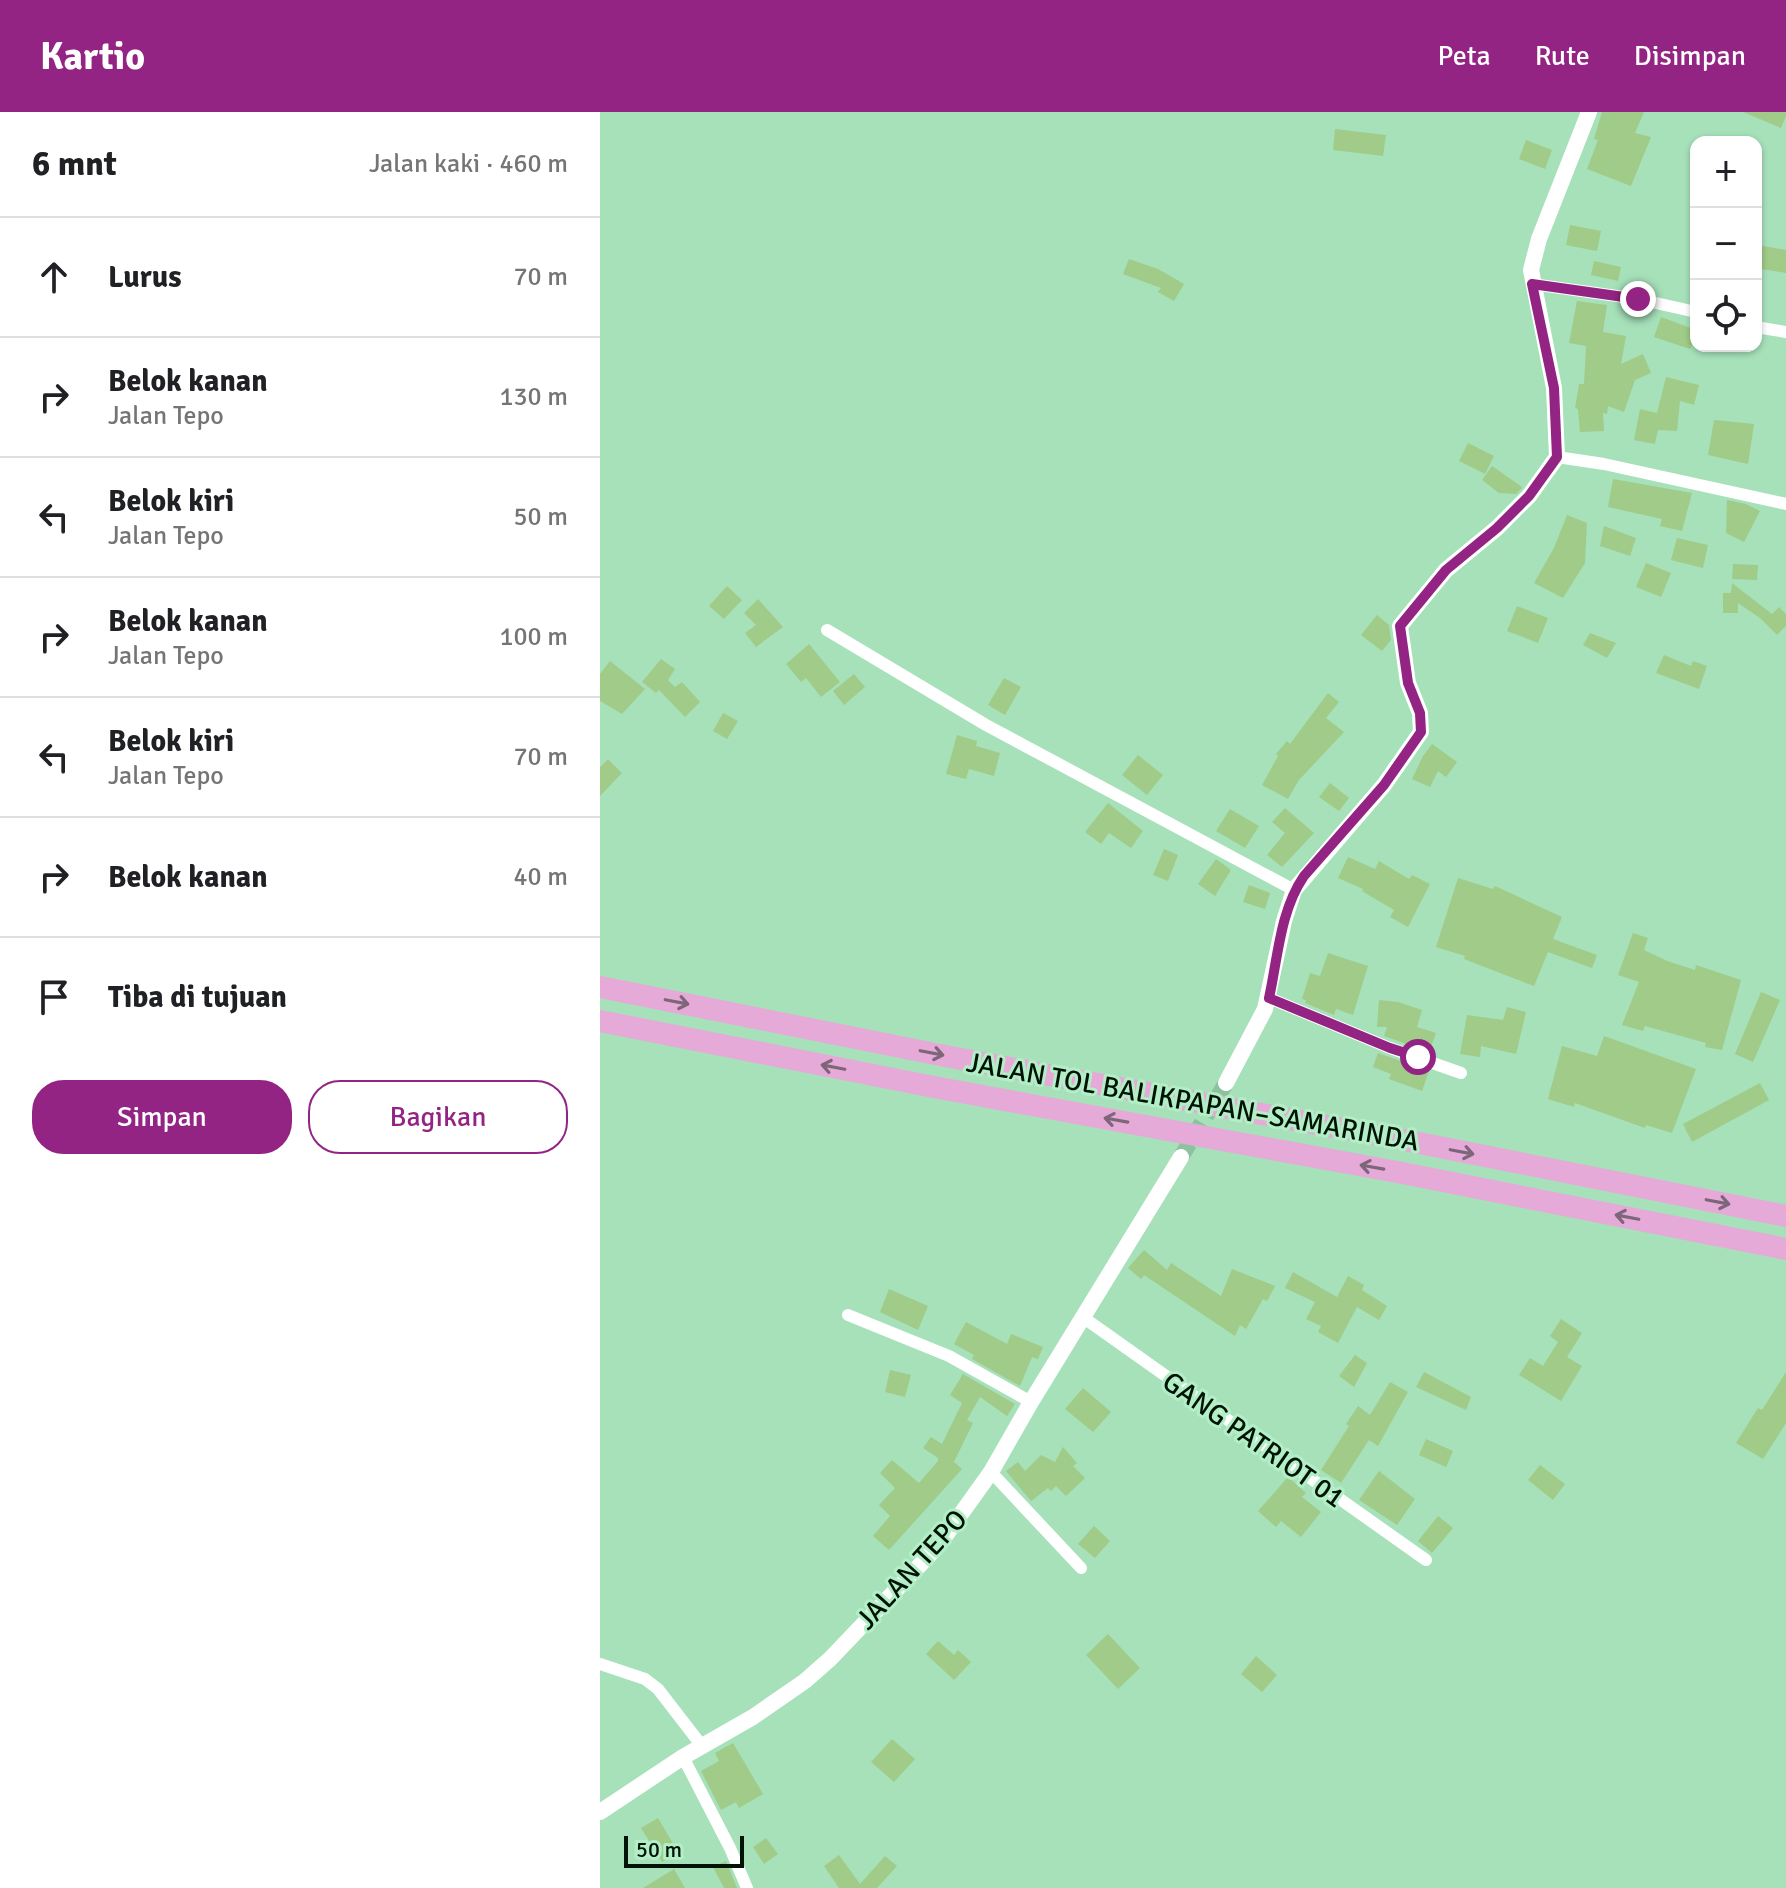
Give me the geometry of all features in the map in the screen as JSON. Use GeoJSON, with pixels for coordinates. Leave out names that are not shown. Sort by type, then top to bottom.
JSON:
{"type":"FeatureCollection","features":[{"type":"Feature","properties":{"kind":"highway","name":"JALAN TOL BALIKPAPAN–SAMARINDA"},"geometry":{"type":"LineString","coordinates":[[600,987],[1786,1216]]}},
{"type":"Feature","properties":{"kind":"highway","name":"JALAN TOL BALIKPAPAN–SAMARINDA"},"geometry":{"type":"LineString","coordinates":[[600,1021],[1786,1249]]}},
{"type":"Feature","properties":{"kind":"street"},"geometry":{"type":"LineString","coordinates":[[1226,1083],[1269,998],[1284,921],[1294,890],[1384,785],[1421,732],[1420,713],[1408,683],[1400,626],[1446,570],[1497,528],[1529,496],[1557,457],[1554,388],[1532,284],[1533,260],[1589,112]]}},
{"type":"Feature","properties":{"kind":"street"},"geometry":{"type":"LineString","coordinates":[[1532,284],[1638,299],[1690,311]]}},
{"type":"Feature","properties":{"kind":"street"},"geometry":{"type":"LineString","coordinates":[[1762,328],[1786,332]]}},
{"type":"Feature","properties":{"kind":"street"},"geometry":{"type":"LineString","coordinates":[[1557,457],[1604,464],[1786,504]]}},
{"type":"Feature","properties":{"kind":"street"},"geometry":{"type":"LineString","coordinates":[[827,630],[986,725],[1294,890]]}},
{"type":"Feature","properties":{"kind":"street"},"geometry":{"type":"LineString","coordinates":[[1269,998],[1390,1048],[1461,1073]]}},
{"type":"Feature","properties":{"kind":"street","name":"JALAN TEPO"},"geometry":{"type":"LineString","coordinates":[[600,1812],[805,1681],[938,1546],[991,1472],[1181,1157]]}},
{"type":"Feature","properties":{"kind":"street"},"geometry":{"type":"LineString","coordinates":[[848,1315],[949,1356],[1031,1402]]}},
{"type":"Feature","properties":{"kind":"street","name":"GANG PATRIOT 01"},"geometry":{"type":"LineString","coordinates":[[1084,1318],[1426,1560]]}},
{"type":"Feature","properties":{"kind":"street"},"geometry":{"type":"LineString","coordinates":[[991,1472],[1081,1568]]}},
{"type":"Feature","properties":{"kind":"street"},"geometry":{"type":"LineString","coordinates":[[600,1664],[645,1679],[658,1689],[702,1746]]}},
{"type":"Feature","properties":{"kind":"street"},"geometry":{"type":"LineString","coordinates":[[683,1757],[747,1888]]}},
{"type":"Feature","properties":{"kind":"building"},"geometry":{"type":"Polygon","coordinates":[[[1602,112],[1644,112],[1635,133],[1651,137],[1631,186],[1587,169],[1598,140],[1594,139],[1602,112]]]}},
{"type":"Feature","properties":{"kind":"building"},"geometry":{"type":"Polygon","coordinates":[[[1743,112],[1786,112],[1786,116],[1781,128],[1743,112]]]}},
{"type":"Feature","properties":{"kind":"building"},"geometry":{"type":"Polygon","coordinates":[[[1335,129],[1386,135],[1383,156],[1333,150],[1335,129]]]}},
{"type":"Feature","properties":{"kind":"building"},"geometry":{"type":"Polygon","coordinates":[[[1526,140],[1552,150],[1545,169],[1519,159],[1526,140]]]}},
{"type":"Feature","properties":{"kind":"building"},"geometry":{"type":"Polygon","coordinates":[[[1570,225],[1601,231],[1597,251],[1566,245],[1570,225]]]}},
{"type":"Feature","properties":{"kind":"building"},"geometry":{"type":"Polygon","coordinates":[[[1762,246],[1786,250],[1786,273],[1762,269],[1762,246]]]}},
{"type":"Feature","properties":{"kind":"building"},"geometry":{"type":"Polygon","coordinates":[[[1129,259],[1158,269],[1184,284],[1174,301],[1158,292],[1161,288],[1123,274],[1129,259]]]}},
{"type":"Feature","properties":{"kind":"building"},"geometry":{"type":"Polygon","coordinates":[[[1594,261],[1621,267],[1618,281],[1591,275],[1594,261]]]}},
{"type":"Feature","properties":{"kind":"building"},"geometry":{"type":"Polygon","coordinates":[[[1577,301],[1607,305],[1603,332],[1626,336],[1621,364],[1643,354],[1651,373],[1635,380],[1624,412],[1608,406],[1607,414],[1603,413],[1604,431],[1580,432],[1578,409],[1575,408],[1579,384],[1584,384],[1586,346],[1569,343],[1577,301]]]}},
{"type":"Feature","properties":{"kind":"building"},"geometry":{"type":"Polygon","coordinates":[[[1661,317],[1690,328],[1690,349],[1654,337],[1661,317]]]}},
{"type":"Feature","properties":{"kind":"building"},"geometry":{"type":"Polygon","coordinates":[[[1666,377],[1699,385],[1694,405],[1680,401],[1677,431],[1658,430],[1655,444],[1634,440],[1640,409],[1657,413],[1666,377]]]}},
{"type":"Feature","properties":{"kind":"building"},"geometry":{"type":"Polygon","coordinates":[[[1714,420],[1754,424],[1748,464],[1708,455],[1714,420]]]}},
{"type":"Feature","properties":{"kind":"building"},"geometry":{"type":"Polygon","coordinates":[[[1468,443],[1494,456],[1485,474],[1459,461],[1468,443]]]}},
{"type":"Feature","properties":{"kind":"building"},"geometry":{"type":"Polygon","coordinates":[[[1492,466],[1521,489],[1516,494],[1499,493],[1482,480],[1492,466]]]}},
{"type":"Feature","properties":{"kind":"building"},"geometry":{"type":"Polygon","coordinates":[[[1613,479],[1692,493],[1682,531],[1660,526],[1662,519],[1608,507],[1613,479]]]}},
{"type":"Feature","properties":{"kind":"building"},"geometry":{"type":"Polygon","coordinates":[[[1727,500],[1760,511],[1744,542],[1726,533],[1727,500]]]}},
{"type":"Feature","properties":{"kind":"building"},"geometry":{"type":"Polygon","coordinates":[[[1567,515],[1587,523],[1585,563],[1563,598],[1534,583],[1554,548],[1567,515]]]}},
{"type":"Feature","properties":{"kind":"building"},"geometry":{"type":"Polygon","coordinates":[[[1604,526],[1636,538],[1630,556],[1600,546],[1604,526]]]}},
{"type":"Feature","properties":{"kind":"building"},"geometry":{"type":"Polygon","coordinates":[[[1677,538],[1708,545],[1703,568],[1671,560],[1677,538]]]}},
{"type":"Feature","properties":{"kind":"building"},"geometry":{"type":"Polygon","coordinates":[[[1646,563],[1671,573],[1661,597],[1636,587],[1646,563]]]}},
{"type":"Feature","properties":{"kind":"building"},"geometry":{"type":"Polygon","coordinates":[[[1733,564],[1758,565],[1757,580],[1732,579],[1733,564]]]}},
{"type":"Feature","properties":{"kind":"building"},"geometry":{"type":"Polygon","coordinates":[[[1732,583],[1772,614],[1779,607],[1786,614],[1786,626],[1777,635],[1738,603],[1738,613],[1723,613],[1723,593],[1731,593],[1732,583]]]}},
{"type":"Feature","properties":{"kind":"building"},"geometry":{"type":"Polygon","coordinates":[[[727,586],[742,600],[724,619],[709,606],[727,586]]]}},
{"type":"Feature","properties":{"kind":"building"},"geometry":{"type":"Polygon","coordinates":[[[758,599],[783,627],[756,647],[745,633],[756,625],[744,613],[758,599]]]}},
{"type":"Feature","properties":{"kind":"building"},"geometry":{"type":"Polygon","coordinates":[[[1517,606],[1548,618],[1538,643],[1507,631],[1517,606]]]}},
{"type":"Feature","properties":{"kind":"building"},"geometry":{"type":"Polygon","coordinates":[[[1377,615],[1389,625],[1391,640],[1382,651],[1361,635],[1377,615]]]}},
{"type":"Feature","properties":{"kind":"building"},"geometry":{"type":"Polygon","coordinates":[[[1590,633],[1616,643],[1607,658],[1583,645],[1590,633]]]}},
{"type":"Feature","properties":{"kind":"building"},"geometry":{"type":"Polygon","coordinates":[[[809,644],[840,682],[821,697],[806,678],[801,682],[786,664],[809,644]]]}},
{"type":"Feature","properties":{"kind":"building"},"geometry":{"type":"Polygon","coordinates":[[[1664,655],[1691,666],[1693,661],[1707,666],[1699,689],[1656,673],[1664,655]]]}},
{"type":"Feature","properties":{"kind":"building"},"geometry":{"type":"Polygon","coordinates":[[[661,659],[675,669],[668,680],[675,687],[682,682],[700,702],[685,717],[659,690],[656,693],[642,682],[661,659]]]}},
{"type":"Feature","properties":{"kind":"building"},"geometry":{"type":"Polygon","coordinates":[[[610,661],[645,689],[622,714],[600,701],[600,674],[610,661]]]}},
{"type":"Feature","properties":{"kind":"building"},"geometry":{"type":"Polygon","coordinates":[[[854,674],[865,687],[844,705],[833,691],[854,674]]]}},
{"type":"Feature","properties":{"kind":"building"},"geometry":{"type":"Polygon","coordinates":[[[1004,678],[1021,687],[1005,715],[988,705],[1004,678]]]}},
{"type":"Feature","properties":{"kind":"building"},"geometry":{"type":"Polygon","coordinates":[[[1328,693],[1339,702],[1326,718],[1344,732],[1299,780],[1288,799],[1262,785],[1278,756],[1276,754],[1287,741],[1290,744],[1328,693]]]}},
{"type":"Feature","properties":{"kind":"building"},"geometry":{"type":"Polygon","coordinates":[[[723,713],[738,721],[727,739],[713,731],[723,713]]]}},
{"type":"Feature","properties":{"kind":"building"},"geometry":{"type":"Polygon","coordinates":[[[957,735],[977,741],[976,746],[1000,753],[994,776],[969,769],[966,779],[946,774],[957,735]]]}},
{"type":"Feature","properties":{"kind":"building"},"geometry":{"type":"Polygon","coordinates":[[[1432,744],[1457,762],[1446,777],[1438,771],[1430,787],[1412,779],[1432,744]]]}},
{"type":"Feature","properties":{"kind":"building"},"geometry":{"type":"Polygon","coordinates":[[[1138,755],[1163,775],[1147,795],[1122,775],[1138,755]]]}},
{"type":"Feature","properties":{"kind":"building"},"geometry":{"type":"Polygon","coordinates":[[[608,759],[622,773],[600,796],[600,767],[608,759]]]}},
{"type":"Feature","properties":{"kind":"building"},"geometry":{"type":"Polygon","coordinates":[[[1330,783],[1349,798],[1339,811],[1319,797],[1330,783]]]}},
{"type":"Feature","properties":{"kind":"building"},"geometry":{"type":"Polygon","coordinates":[[[1108,803],[1143,831],[1131,848],[1109,833],[1101,844],[1085,832],[1108,803]]]}},
{"type":"Feature","properties":{"kind":"building"},"geometry":{"type":"Polygon","coordinates":[[[1285,808],[1314,833],[1282,867],[1267,855],[1285,833],[1272,822],[1285,808]]]}},
{"type":"Feature","properties":{"kind":"building"},"geometry":{"type":"Polygon","coordinates":[[[1230,809],[1259,826],[1245,848],[1216,831],[1230,809]]]}},
{"type":"Feature","properties":{"kind":"building"},"geometry":{"type":"Polygon","coordinates":[[[1164,849],[1178,855],[1168,881],[1153,875],[1164,849]]]}},
{"type":"Feature","properties":{"kind":"building"},"geometry":{"type":"Polygon","coordinates":[[[1348,857],[1375,869],[1379,861],[1409,879],[1412,875],[1430,884],[1408,927],[1390,917],[1394,910],[1363,889],[1338,878],[1348,857]]]}},
{"type":"Feature","properties":{"kind":"building"},"geometry":{"type":"Polygon","coordinates":[[[1216,859],[1231,870],[1215,896],[1198,884],[1216,859]]]}},
{"type":"Feature","properties":{"kind":"building"},"geometry":{"type":"Polygon","coordinates":[[[1458,878],[1493,889],[1495,886],[1562,917],[1553,939],[1597,955],[1592,968],[1548,952],[1534,986],[1436,947],[1458,878]]]}},
{"type":"Feature","properties":{"kind":"building"},"geometry":{"type":"Polygon","coordinates":[[[1249,885],[1270,893],[1265,909],[1243,902],[1249,885]]]}},
{"type":"Feature","properties":{"kind":"building"},"geometry":{"type":"Polygon","coordinates":[[[1633,933],[1648,938],[1644,950],[1667,961],[1695,970],[1696,965],[1741,980],[1722,1050],[1645,1026],[1643,1031],[1622,1025],[1639,982],[1618,975],[1633,933]]]}},
{"type":"Feature","properties":{"kind":"building"},"geometry":{"type":"Polygon","coordinates":[[[1328,953],[1368,966],[1353,1015],[1336,1009],[1334,1015],[1302,999],[1310,973],[1320,976],[1328,953]]]}},
{"type":"Feature","properties":{"kind":"building"},"geometry":{"type":"Polygon","coordinates":[[[1761,992],[1780,1000],[1753,1062],[1735,1054],[1761,992]]]}},
{"type":"Feature","properties":{"kind":"building"},"geometry":{"type":"Polygon","coordinates":[[[1379,1000],[1422,1010],[1417,1027],[1436,1033],[1429,1052],[1384,1036],[1387,1027],[1377,1027],[1379,1000]]]}},
{"type":"Feature","properties":{"kind":"building"},"geometry":{"type":"Polygon","coordinates":[[[1507,1007],[1526,1012],[1516,1054],[1481,1046],[1480,1057],[1460,1054],[1467,1015],[1503,1020],[1507,1007]]]}},
{"type":"Feature","properties":{"kind":"building"},"geometry":{"type":"Polygon","coordinates":[[[1604,1036],[1696,1069],[1672,1133],[1646,1125],[1645,1128],[1575,1103],[1574,1107],[1548,1099],[1562,1046],[1597,1056],[1604,1036]]]}},
{"type":"Feature","properties":{"kind":"building"},"geometry":{"type":"Polygon","coordinates":[[[1378,1053],[1429,1071],[1422,1091],[1389,1079],[1391,1074],[1373,1067],[1378,1053]]]}},
{"type":"Feature","properties":{"kind":"building"},"geometry":{"type":"Polygon","coordinates":[[[1760,1083],[1769,1100],[1692,1142],[1683,1124],[1760,1083]]]}},
{"type":"Feature","properties":{"kind":"building"},"geometry":{"type":"Polygon","coordinates":[[[1144,1250],[1167,1270],[1171,1263],[1221,1296],[1232,1269],[1275,1286],[1267,1301],[1263,1299],[1246,1329],[1240,1325],[1235,1336],[1144,1275],[1141,1279],[1128,1268],[1144,1250]]]}},
{"type":"Feature","properties":{"kind":"building"},"geometry":{"type":"Polygon","coordinates":[[[1293,1272],[1337,1297],[1348,1276],[1364,1285],[1362,1290],[1387,1306],[1379,1320],[1357,1307],[1338,1343],[1318,1332],[1321,1326],[1306,1319],[1315,1302],[1285,1288],[1293,1272]]]}},
{"type":"Feature","properties":{"kind":"building"},"geometry":{"type":"Polygon","coordinates":[[[889,1289],[928,1306],[918,1330],[880,1312],[889,1289]]]}},
{"type":"Feature","properties":{"kind":"building"},"geometry":{"type":"Polygon","coordinates":[[[1561,1319],[1582,1333],[1567,1357],[1582,1366],[1561,1401],[1519,1375],[1530,1358],[1543,1366],[1558,1342],[1550,1336],[1561,1319]]]}},
{"type":"Feature","properties":{"kind":"building"},"geometry":{"type":"Polygon","coordinates":[[[966,1322],[1007,1344],[1011,1334],[1043,1347],[1038,1359],[1032,1357],[1020,1386],[972,1359],[974,1355],[954,1344],[966,1322]]]}},
{"type":"Feature","properties":{"kind":"building"},"geometry":{"type":"Polygon","coordinates":[[[1355,1355],[1367,1363],[1354,1387],[1339,1376],[1355,1355]]]}},
{"type":"Feature","properties":{"kind":"building"},"geometry":{"type":"Polygon","coordinates":[[[890,1370],[911,1375],[905,1397],[885,1392],[890,1370]]]}},
{"type":"Feature","properties":{"kind":"building"},"geometry":{"type":"Polygon","coordinates":[[[1424,1372],[1471,1397],[1466,1410],[1416,1387],[1424,1372]]]}},
{"type":"Feature","properties":{"kind":"building"},"geometry":{"type":"Polygon","coordinates":[[[1786,1372],[1786,1423],[1763,1459],[1736,1443],[1786,1372]]]}},
{"type":"Feature","properties":{"kind":"building"},"geometry":{"type":"Polygon","coordinates":[[[963,1374],[1015,1404],[1007,1416],[980,1397],[967,1420],[973,1423],[954,1462],[962,1469],[889,1550],[873,1536],[890,1516],[879,1505],[895,1488],[880,1473],[892,1460],[919,1483],[938,1461],[923,1448],[931,1437],[942,1444],[962,1403],[950,1395],[963,1374]]]}},
{"type":"Feature","properties":{"kind":"building"},"geometry":{"type":"Polygon","coordinates":[[[1390,1382],[1408,1392],[1378,1446],[1369,1440],[1341,1483],[1321,1470],[1358,1406],[1370,1415],[1390,1382]]]}},
{"type":"Feature","properties":{"kind":"building"},"geometry":{"type":"Polygon","coordinates":[[[1083,1388],[1111,1412],[1093,1432],[1065,1409],[1083,1388]]]}},
{"type":"Feature","properties":{"kind":"building"},"geometry":{"type":"Polygon","coordinates":[[[1426,1439],[1453,1451],[1446,1467],[1419,1455],[1426,1439]]]}},
{"type":"Feature","properties":{"kind":"building"},"geometry":{"type":"Polygon","coordinates":[[[1063,1447],[1077,1463],[1073,1466],[1085,1478],[1066,1496],[1056,1486],[1051,1491],[1048,1488],[1031,1501],[1006,1471],[1018,1462],[1025,1471],[1041,1455],[1055,1462],[1063,1447]]]}},
{"type":"Feature","properties":{"kind":"building"},"geometry":{"type":"Polygon","coordinates":[[[1540,1465],[1565,1484],[1553,1500],[1528,1480],[1540,1465]]]}},
{"type":"Feature","properties":{"kind":"building"},"geometry":{"type":"Polygon","coordinates":[[[1379,1471],[1415,1499],[1397,1525],[1359,1500],[1379,1471]]]}},
{"type":"Feature","properties":{"kind":"building"},"geometry":{"type":"Polygon","coordinates":[[[1288,1477],[1306,1493],[1302,1497],[1321,1512],[1301,1537],[1281,1521],[1276,1527],[1258,1511],[1288,1477]]]}},
{"type":"Feature","properties":{"kind":"building"},"geometry":{"type":"Polygon","coordinates":[[[1438,1516],[1453,1528],[1432,1553],[1418,1541],[1438,1516]]]}},
{"type":"Feature","properties":{"kind":"building"},"geometry":{"type":"Polygon","coordinates":[[[1094,1526],[1110,1541],[1095,1558],[1078,1544],[1094,1526]]]}},
{"type":"Feature","properties":{"kind":"building"},"geometry":{"type":"Polygon","coordinates":[[[1108,1634],[1140,1668],[1118,1689],[1086,1655],[1108,1634]]]}},
{"type":"Feature","properties":{"kind":"building"},"geometry":{"type":"Polygon","coordinates":[[[938,1641],[954,1655],[958,1650],[971,1662],[954,1680],[926,1654],[938,1641]]]}},
{"type":"Feature","properties":{"kind":"building"},"geometry":{"type":"Polygon","coordinates":[[[1256,1656],[1277,1675],[1262,1692],[1241,1674],[1256,1656]]]}},
{"type":"Feature","properties":{"kind":"building"},"geometry":{"type":"Polygon","coordinates":[[[892,1739],[915,1759],[894,1782],[871,1762],[892,1739]]]}},
{"type":"Feature","properties":{"kind":"building"},"geometry":{"type":"Polygon","coordinates":[[[733,1743],[763,1794],[739,1808],[736,1802],[721,1810],[701,1771],[719,1761],[715,1753],[733,1743]]]}},
{"type":"Feature","properties":{"kind":"building"},"geometry":{"type":"Polygon","coordinates":[[[658,1818],[678,1852],[662,1862],[641,1828],[658,1818]]]}},
{"type":"Feature","properties":{"kind":"building"},"geometry":{"type":"Polygon","coordinates":[[[766,1838],[778,1854],[764,1864],[753,1847],[766,1838]]]}},
{"type":"Feature","properties":{"kind":"building"},"geometry":{"type":"Polygon","coordinates":[[[839,1855],[860,1884],[885,1856],[897,1866],[877,1888],[839,1888],[824,1866],[839,1855]]]}},
{"type":"Feature","properties":{"kind":"building"},"geometry":{"type":"Polygon","coordinates":[[[726,1861],[737,1888],[724,1888],[713,1867],[726,1861]]]}},
{"type":"Feature","properties":{"kind":"building"},"geometry":{"type":"Polygon","coordinates":[[[674,1869],[685,1888],[643,1888],[674,1869]]]}},
{"type":"Feature","properties":{"kind":"tunnel"},"geometry":{"type":"LineString","coordinates":[[1181,1157],[1226,1083]]}},
{"type":"Feature","properties":{"kind":"route"},"geometry":{"type":"LineString","coordinates":[[1418,1057],[1269,998],[1284,921],[1294,890],[1304,876],[1384,785],[1421,732],[1420,713],[1408,683],[1400,626],[1446,570],[1497,528],[1529,496],[1557,457],[1554,388],[1532,284],[1638,299]]}}]}
